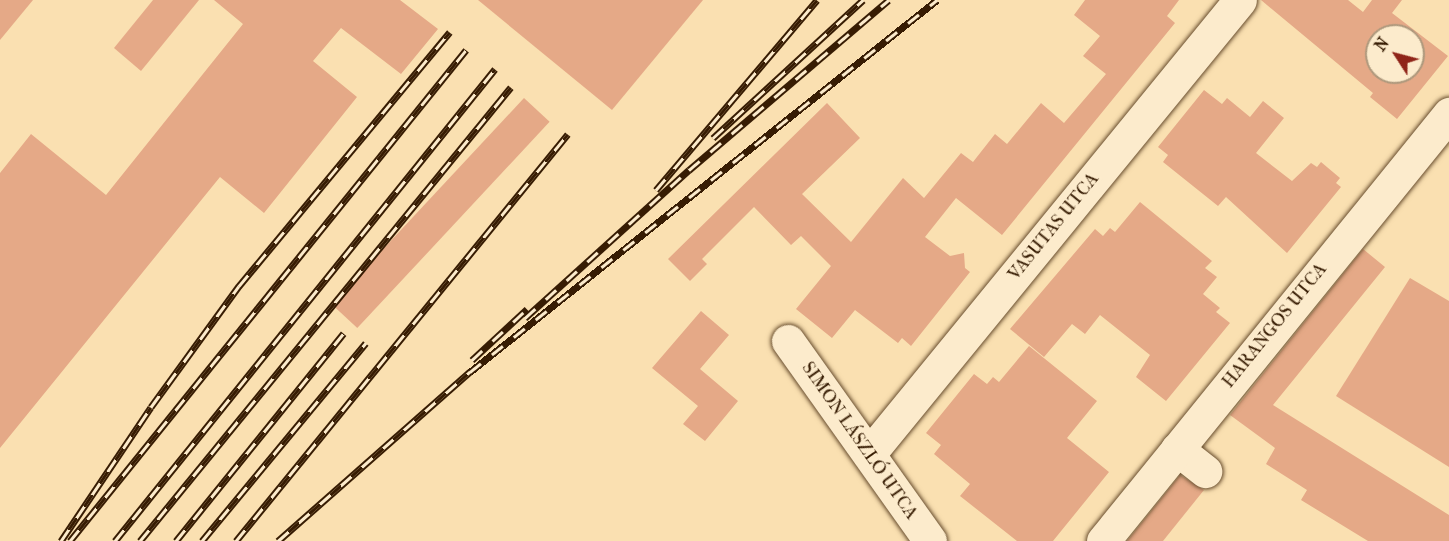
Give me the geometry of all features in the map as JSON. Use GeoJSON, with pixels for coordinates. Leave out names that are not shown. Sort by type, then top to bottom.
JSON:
{"type":"FeatureCollection","features":[{"type":"Feature","properties":{"kind":"street","name":"VASUTAS UTCA"},"geometry":{"type":"LineString","coordinates":[[869,454],[1240,0]]}},
{"type":"Feature","properties":{"kind":"street","name":"HARANGOS UTCA"},"geometry":{"type":"LineString","coordinates":[[1103,541],[1449,114]]}},
{"type":"Feature","properties":{"kind":"street","name":"SIMON LÁSZLÓ UTCA"},"geometry":{"type":"LineString","coordinates":[[788,341],[930,541]]}},
{"type":"Feature","properties":{"kind":"street"},"geometry":{"type":"LineString","coordinates":[[1177,449],[1205,471]]}},
{"type":"Feature","properties":{"kind":"building"},"geometry":{"type":"Polygon","coordinates":[[[0,0],[33,0],[0,40],[0,0]]]}},
{"type":"Feature","properties":{"kind":"building"},"geometry":{"type":"Polygon","coordinates":[[[153,0],[199,0],[141,71],[114,48],[153,0]]]}},
{"type":"Feature","properties":{"kind":"building"},"geometry":{"type":"Polygon","coordinates":[[[214,0],[400,0],[438,29],[401,74],[341,28],[313,61],[357,97],[264,213],[220,177],[0,448],[0,173],[31,134],[106,195],[243,24],[214,0]]]}},
{"type":"Feature","properties":{"kind":"building"},"geometry":{"type":"Polygon","coordinates":[[[478,0],[703,0],[612,110],[478,0]]]}},
{"type":"Feature","properties":{"kind":"building"},"geometry":{"type":"Polygon","coordinates":[[[1085,0],[1179,0],[1167,16],[1175,23],[1002,235],[956,198],[925,237],[950,256],[964,253],[965,268],[970,272],[911,346],[902,338],[898,343],[855,310],[832,338],[796,309],[831,266],[801,236],[791,245],[754,207],[702,259],[707,264],[690,281],[668,259],[827,103],[860,138],[802,194],[851,242],[903,178],[924,198],[961,153],[973,162],[995,134],[1007,144],[1041,103],[1064,123],[1106,74],[1083,56],[1100,36],[1074,15],[1085,0]]]}},
{"type":"Feature","properties":{"kind":"building"},"geometry":{"type":"Polygon","coordinates":[[[1261,0],[1348,0],[1363,12],[1372,0],[1402,0],[1392,13],[1406,24],[1365,24],[1365,84],[1425,84],[1425,38],[1448,56],[1397,119],[1370,97],[1373,93],[1261,0]]]}},
{"type":"Feature","properties":{"kind":"building"},"geometry":{"type":"Polygon","coordinates":[[[1204,90],[1222,104],[1227,98],[1250,117],[1263,101],[1284,118],[1256,153],[1292,181],[1311,163],[1317,167],[1321,162],[1340,178],[1336,183],[1341,187],[1287,253],[1226,197],[1218,206],[1163,162],[1168,155],[1158,147],[1204,90]]]}},
{"type":"Feature","properties":{"kind":"building"},"geometry":{"type":"Polygon","coordinates":[[[524,98],[550,122],[357,328],[332,304],[524,98]]]}},
{"type":"Feature","properties":{"kind":"building"},"geometry":{"type":"Polygon","coordinates":[[[1140,202],[1212,261],[1205,268],[1217,277],[1203,294],[1220,308],[1216,312],[1230,323],[1166,401],[1136,377],[1150,355],[1100,315],[1085,334],[1072,324],[1044,357],[1010,329],[1095,229],[1103,236],[1110,228],[1115,232],[1140,202]]]}},
{"type":"Feature","properties":{"kind":"building"},"geometry":{"type":"Polygon","coordinates":[[[1363,249],[1385,267],[1273,405],[1449,515],[1449,541],[1368,541],[1301,500],[1307,490],[1266,464],[1275,448],[1230,415],[1363,249]]]}},
{"type":"Feature","properties":{"kind":"building"},"geometry":{"type":"Polygon","coordinates":[[[1410,278],[1449,301],[1449,467],[1336,396],[1410,278]]]}},
{"type":"Feature","properties":{"kind":"building"},"geometry":{"type":"Polygon","coordinates":[[[701,311],[729,335],[700,369],[738,401],[705,441],[683,424],[698,406],[652,368],[701,311]]]}},
{"type":"Feature","properties":{"kind":"building"},"geometry":{"type":"Polygon","coordinates":[[[1029,346],[1097,401],[1067,438],[1109,472],[1053,541],[1017,541],[960,496],[970,484],[934,454],[941,445],[926,433],[974,374],[987,384],[993,377],[999,382],[1029,346]]]}},
{"type":"Feature","properties":{"kind":"building"},"geometry":{"type":"Polygon","coordinates":[[[1180,475],[1204,490],[1163,541],[1127,541],[1180,475]]]}},
{"type":"Feature","properties":{"kind":"railway"},"geometry":{"type":"LineString","coordinates":[[656,190],[817,0]]}},
{"type":"Feature","properties":{"kind":"railway"},"geometry":{"type":"LineString","coordinates":[[713,138],[863,0]]}},
{"type":"Feature","properties":{"kind":"railway"},"geometry":{"type":"LineString","coordinates":[[525,318],[689,170],[889,0]]}},
{"type":"Feature","properties":{"kind":"railway"},"geometry":{"type":"LineString","coordinates":[[278,541],[470,372],[937,0]]}},
{"type":"Feature","properties":{"kind":"railway"},"geometry":{"type":"LineString","coordinates":[[61,541],[151,407],[239,286],[450,32]]}},
{"type":"Feature","properties":{"kind":"railway"},"geometry":{"type":"LineString","coordinates":[[70,541],[466,50]]}},
{"type":"Feature","properties":{"kind":"railway"},"geometry":{"type":"LineString","coordinates":[[115,541],[495,69]]}},
{"type":"Feature","properties":{"kind":"railway"},"geometry":{"type":"LineString","coordinates":[[140,541],[511,87]]}},
{"type":"Feature","properties":{"kind":"railway"},"geometry":{"type":"LineString","coordinates":[[236,541],[568,134]]}},
{"type":"Feature","properties":{"kind":"railway"},"geometry":{"type":"LineString","coordinates":[[472,360],[527,309]]}},
{"type":"Feature","properties":{"kind":"railway"},"geometry":{"type":"LineString","coordinates":[[176,541],[344,333]]}},
{"type":"Feature","properties":{"kind":"railway"},"geometry":{"type":"LineString","coordinates":[[202,541],[366,343]]}}]}
